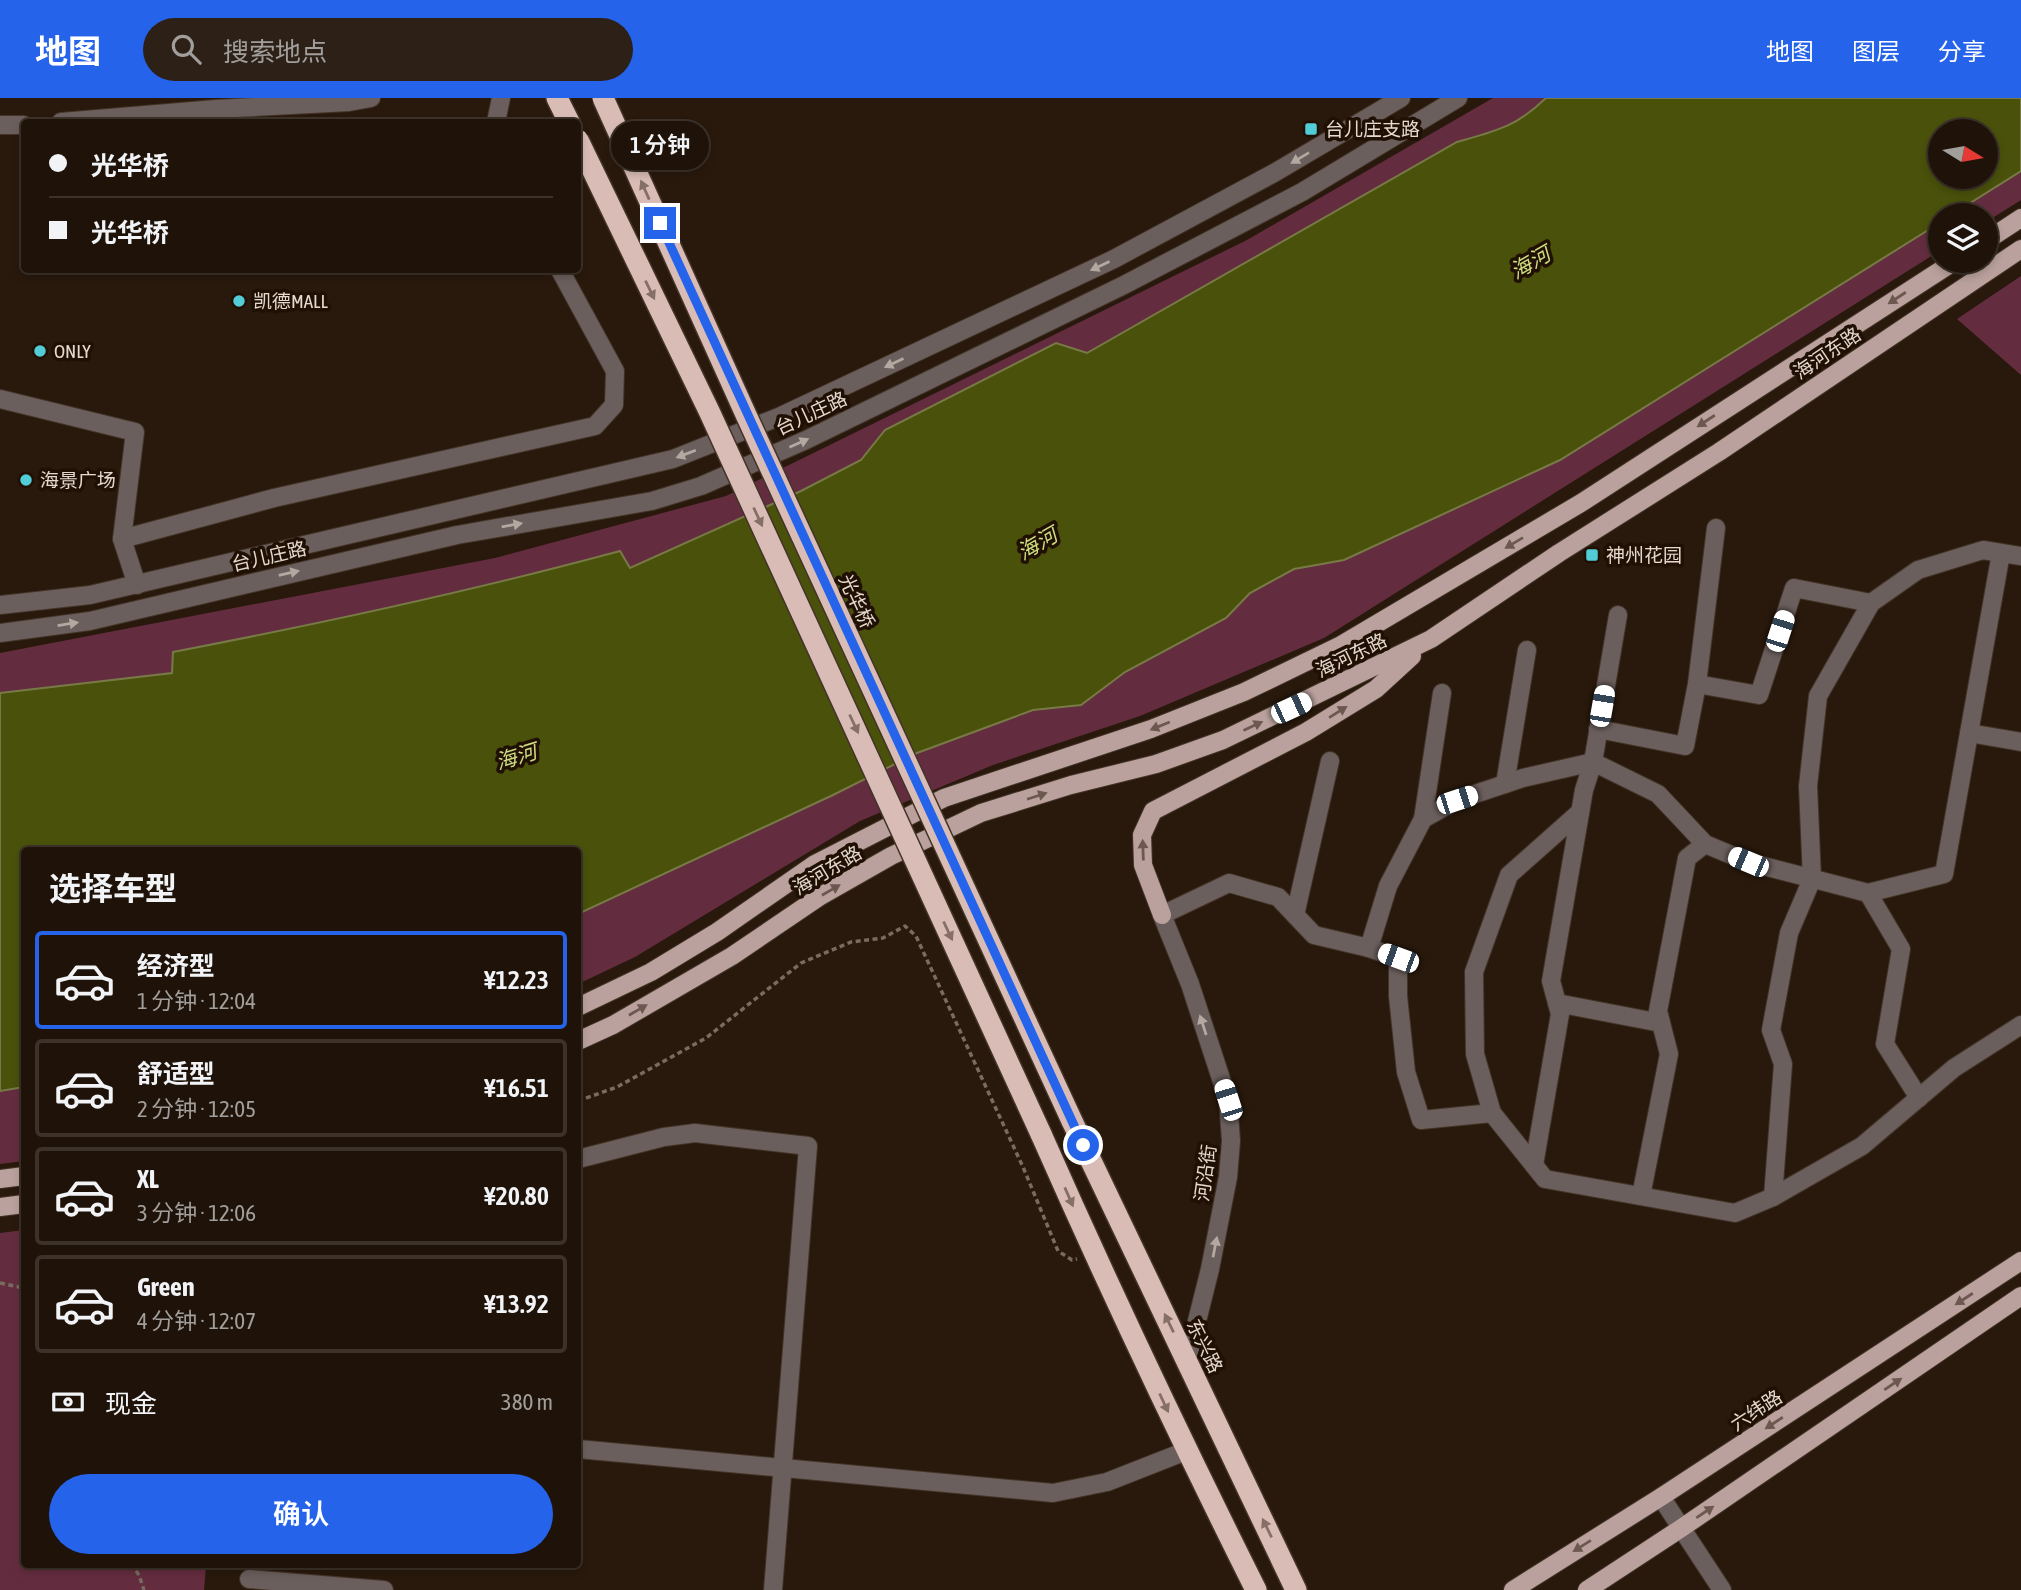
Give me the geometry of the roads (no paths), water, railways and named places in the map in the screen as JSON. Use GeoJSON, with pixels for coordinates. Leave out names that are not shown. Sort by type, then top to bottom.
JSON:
{"type":"FeatureCollection","features":[{"type":"Feature","properties":{"kind":"highway","name":"光华桥"},"geometry":{"type":"LineString","coordinates":[[603,98],[1072,1121]]}},
{"type":"Feature","properties":{"kind":"highway"},"geometry":{"type":"LineString","coordinates":[[581,146],[709,411],[1093,1253],[1186,1451],[1256,1590]]}},
{"type":"Feature","properties":{"kind":"highway","name":"东兴路"},"geometry":{"type":"LineString","coordinates":[[1072,1121],[1297,1590]]}},
{"type":"Feature","properties":{"kind":"main road"},"geometry":{"type":"LineString","coordinates":[[1998,232],[2021,218]]}},
{"type":"Feature","properties":{"kind":"main road","name":"海河东路"},"geometry":{"type":"LineString","coordinates":[[581,1040],[613,1025],[732,956],[819,897],[891,856],[981,813],[1071,785],[1156,764],[1223,740],[1431,639],[1559,553],[1719,452],[2021,249]]}},
{"type":"Feature","properties":{"kind":"main road","name":"海河东路"},"geometry":{"type":"LineString","coordinates":[[581,1006],[652,972],[815,864],[944,798],[1151,729],[1244,692],[1341,645],[1581,503],[1936,273]]}},
{"type":"Feature","properties":{"kind":"main road"},"geometry":{"type":"LineString","coordinates":[[1162,915],[1143,865],[1142,835],[1153,811],[1306,732],[1365,696],[1431,639]]}},
{"type":"Feature","properties":{"kind":"main road"},"geometry":{"type":"LineString","coordinates":[[0,1179],[21,1176]]}},
{"type":"Feature","properties":{"kind":"main road"},"geometry":{"type":"LineString","coordinates":[[0,1207],[21,1204]]}},
{"type":"Feature","properties":{"kind":"main road","name":"六纬路"},"geometry":{"type":"LineString","coordinates":[[1513,1590],[1661,1497],[2021,1261]]}},
{"type":"Feature","properties":{"kind":"main road"},"geometry":{"type":"LineString","coordinates":[[1587,1590],[2021,1296]]}},
{"type":"Feature","properties":{"kind":"street"},"geometry":{"type":"LineString","coordinates":[[97,119],[349,102],[371,98]]}},
{"type":"Feature","properties":{"kind":"street"},"geometry":{"type":"LineString","coordinates":[[497,119],[502,98]]}},
{"type":"Feature","properties":{"kind":"street","name":"台儿庄路"},"geometry":{"type":"LineString","coordinates":[[0,605],[90,595],[673,459],[781,416],[1114,259],[1274,173],[1401,98]]}},
{"type":"Feature","properties":{"kind":"street","name":"台儿庄路"},"geometry":{"type":"LineString","coordinates":[[0,633],[90,621],[457,535],[652,501],[701,486],[806,440],[1124,285],[1302,191],[1458,98]]}},
{"type":"Feature","properties":{"kind":"street"},"geometry":{"type":"LineString","coordinates":[[0,125],[21,125]]}},
{"type":"Feature","properties":{"kind":"street"},"geometry":{"type":"LineString","coordinates":[[122,539],[274,498],[595,426],[614,405],[615,371],[562,273]]}},
{"type":"Feature","properties":{"kind":"street"},"geometry":{"type":"LineString","coordinates":[[0,399],[135,432],[122,539],[137,584]]}},
{"type":"Feature","properties":{"kind":"street"},"geometry":{"type":"LineString","coordinates":[[1598,729],[1685,746],[1697,684],[1716,528]]}},
{"type":"Feature","properties":{"kind":"street"},"geometry":{"type":"LineString","coordinates":[[1773,1197],[1783,1064],[1771,1030],[1789,933],[1811,879],[1808,786],[1818,696],[1871,603],[1918,570],[1983,550],[2021,556]]}},
{"type":"Feature","properties":{"kind":"street"},"geometry":{"type":"LineString","coordinates":[[1423,819],[1457,800],[1505,784],[1593,762],[1658,794],[1705,844],[1748,862],[1868,893],[1944,874],[2001,553]]}},
{"type":"Feature","properties":{"kind":"street"},"geometry":{"type":"LineString","coordinates":[[1697,684],[1759,695],[1794,589],[1871,603]]}},
{"type":"Feature","properties":{"kind":"street"},"geometry":{"type":"LineString","coordinates":[[1534,1165],[1560,1014],[1551,981],[1618,615]]}},
{"type":"Feature","properties":{"kind":"street"},"geometry":{"type":"LineString","coordinates":[[1505,784],[1527,650]]}},
{"type":"Feature","properties":{"kind":"street"},"geometry":{"type":"LineString","coordinates":[[1369,948],[1388,886],[1423,819],[1442,693]]}},
{"type":"Feature","properties":{"kind":"street"},"geometry":{"type":"LineString","coordinates":[[1969,733],[2021,742]]}},
{"type":"Feature","properties":{"kind":"street"},"geometry":{"type":"LineString","coordinates":[[1295,915],[1330,761]]}},
{"type":"Feature","properties":{"kind":"street"},"geometry":{"type":"LineString","coordinates":[[1580,812],[1509,875],[1474,972],[1475,1054],[1492,1113],[1545,1179],[1735,1213],[1773,1197],[1862,1146],[1954,1068],[2021,1025]]}},
{"type":"Feature","properties":{"kind":"street"},"geometry":{"type":"LineString","coordinates":[[1641,1196],[1669,1054],[1658,1011],[1687,858],[1705,844]]}},
{"type":"Feature","properties":{"kind":"street"},"geometry":{"type":"LineString","coordinates":[[1162,915],[1229,883],[1278,897],[1314,935],[1398,958],[1398,996],[1406,1072],[1421,1120],[1492,1113]]}},
{"type":"Feature","properties":{"kind":"street"},"geometry":{"type":"LineString","coordinates":[[1868,893],[1901,949],[1885,1044],[1919,1098]]}},
{"type":"Feature","properties":{"kind":"street","name":"河沿街"},"geometry":{"type":"LineString","coordinates":[[1162,915],[1190,984],[1228,1100],[1231,1140],[1228,1177],[1213,1256],[1187,1361]]}},
{"type":"Feature","properties":{"kind":"street"},"geometry":{"type":"LineString","coordinates":[[1557,1003],[1661,1023]]}},
{"type":"Feature","properties":{"kind":"street"},"geometry":{"type":"LineString","coordinates":[[581,1158],[664,1137],[695,1133],[808,1146],[773,1590]]}},
{"type":"Feature","properties":{"kind":"street"},"geometry":{"type":"LineString","coordinates":[[581,1449],[1053,1493],[1107,1482],[1186,1451]]}},
{"type":"Feature","properties":{"kind":"street"},"geometry":{"type":"LineString","coordinates":[[1661,1497],[1722,1590]]}},
{"type":"Feature","properties":{"kind":"street"},"geometry":{"type":"LineString","coordinates":[[249,1578],[384,1590]]}},
{"type":"Feature","properties":{"kind":"water","name":"海河"},"geometry":{"type":"Polygon","coordinates":[[[1546,98],[2021,98],[2021,171],[1998,185],[1998,119],[1928,119],[1928,189],[1992,189],[1970,203],[1928,203],[1928,230],[1560,460],[1344,560],[1294,569],[1250,593],[1226,618],[1125,672],[1081,705],[1033,710],[917,753],[581,913],[581,847],[21,847],[21,1088],[0,1091],[0,693],[172,673],[173,652],[398,606],[620,551],[630,568],[801,491],[861,460],[885,430],[1056,343],[1087,353],[1457,142],[1515,122],[1546,98]]]}},
{"type":"Feature","properties":{"kind":"place","name":"台儿庄支路"},"geometry":{"type":"Point","coordinates":[1311,129]}},
{"type":"Feature","properties":{"kind":"place","name":"凯德MALL"},"geometry":{"type":"Point","coordinates":[239,301]}},
{"type":"Feature","properties":{"kind":"place","name":"ONLY"},"geometry":{"type":"Point","coordinates":[40,351]}},
{"type":"Feature","properties":{"kind":"place","name":"海景广场"},"geometry":{"type":"Point","coordinates":[26,480]}},
{"type":"Feature","properties":{"kind":"place","name":"神州花园"},"geometry":{"type":"Point","coordinates":[1592,555]}}]}
